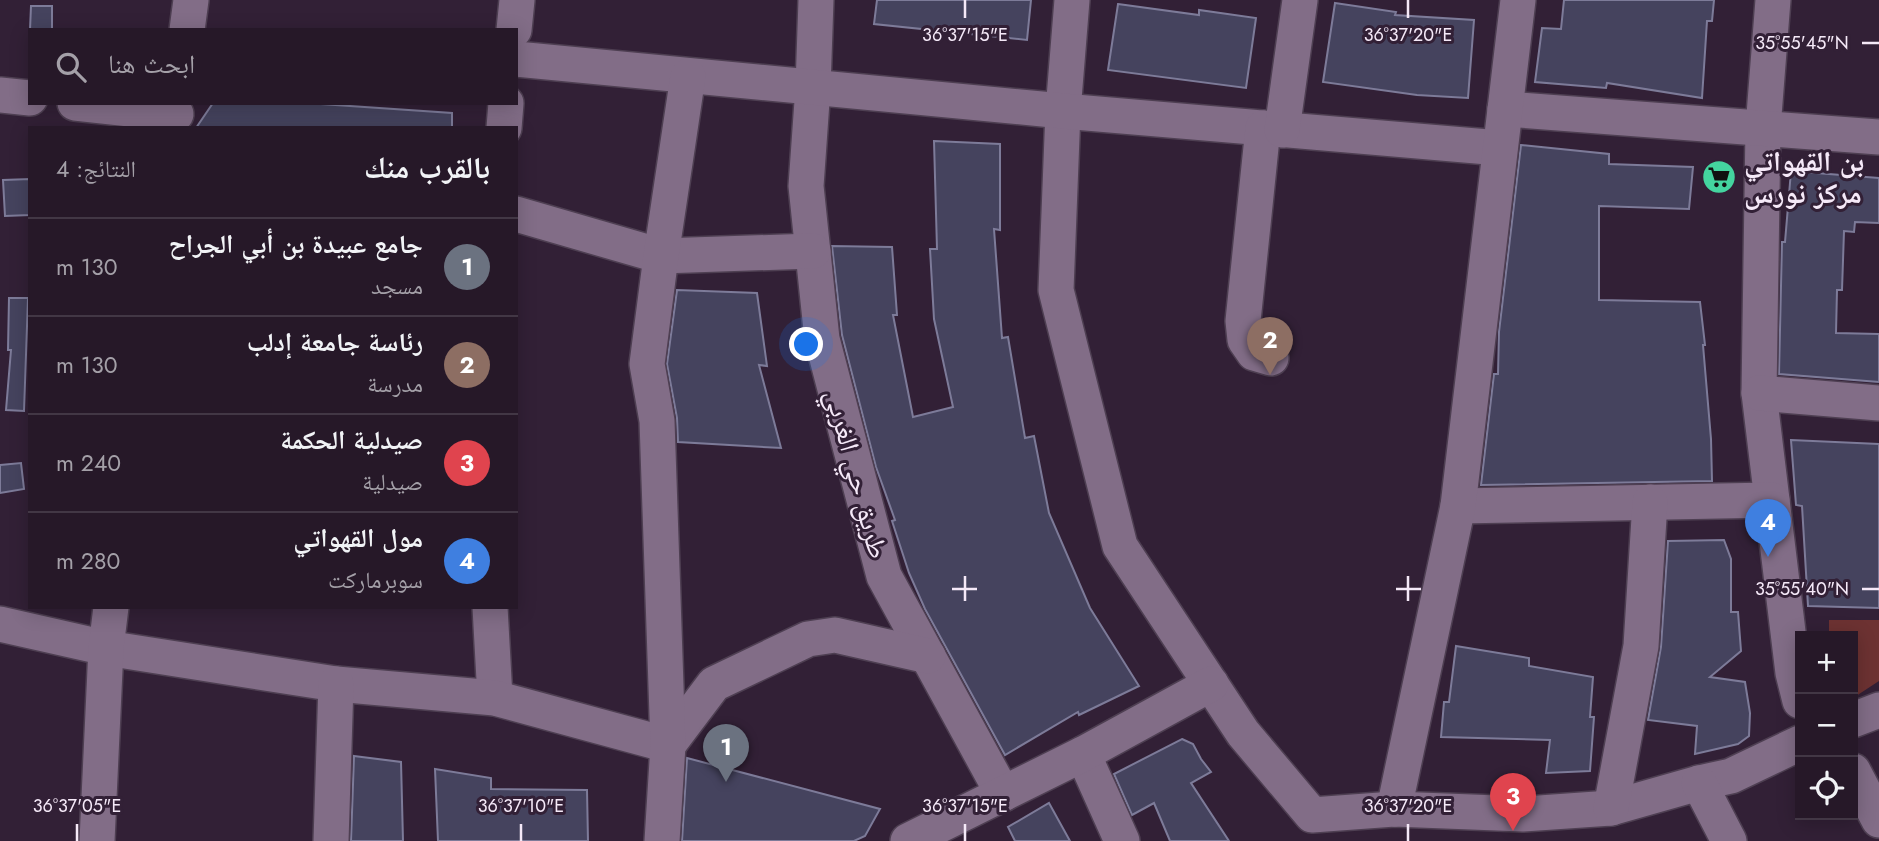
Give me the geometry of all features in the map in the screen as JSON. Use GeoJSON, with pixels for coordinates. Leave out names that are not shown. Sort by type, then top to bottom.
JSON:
{"type":"FeatureCollection","features":[{"type":"Feature","properties":{"kind":"street"},"geometry":{"type":"LineString","coordinates":[[514,28],[517,0]]}},
{"type":"Feature","properties":{"kind":"street","name":"طريق حي الغربي"},"geometry":{"type":"LineString","coordinates":[[816,0],[806,186],[822,339],[884,576],[1003,794]]}},
{"type":"Feature","properties":{"kind":"street"},"geometry":{"type":"LineString","coordinates":[[1072,0],[1063,111],[1056,290],[1121,546],[1243,733],[1312,815],[1334,827],[1394,809],[1530,827],[1731,776],[1795,745]]}},
{"type":"Feature","properties":{"kind":"street"},"geometry":{"type":"LineString","coordinates":[[1271,358],[1254,354],[1245,340],[1243,321],[1273,129],[1300,0]]}},
{"type":"Feature","properties":{"kind":"street"},"geometry":{"type":"LineString","coordinates":[[1394,809],[1458,506],[1518,0]]}},
{"type":"Feature","properties":{"kind":"street"},"geometry":{"type":"LineString","coordinates":[[1773,0],[1763,128],[1759,393],[1793,673],[1798,694]]}},
{"type":"Feature","properties":{"kind":"street"},"geometry":{"type":"LineString","coordinates":[[518,59],[1063,111],[1500,148]]}},
{"type":"Feature","properties":{"kind":"street"},"geometry":{"type":"LineString","coordinates":[[662,841],[668,745],[657,421],[647,365],[688,76]]}},
{"type":"Feature","properties":{"kind":"street"},"geometry":{"type":"LineString","coordinates":[[0,95],[28,98]]}},
{"type":"Feature","properties":{"kind":"street"},"geometry":{"type":"LineString","coordinates":[[92,105],[175,115]]}},
{"type":"Feature","properties":{"kind":"street"},"geometry":{"type":"LineString","coordinates":[[504,126],[506,105]]}},
{"type":"Feature","properties":{"kind":"street"},"geometry":{"type":"LineString","coordinates":[[1505,110],[1879,136]]}},
{"type":"Feature","properties":{"kind":"street"},"geometry":{"type":"LineString","coordinates":[[518,215],[661,256],[813,251]]}},
{"type":"Feature","properties":{"kind":"street"},"geometry":{"type":"LineString","coordinates":[[1759,393],[1879,403]]}},
{"type":"Feature","properties":{"kind":"street"},"geometry":{"type":"LineString","coordinates":[[1458,506],[1772,500]]}},
{"type":"Feature","properties":{"kind":"street"},"geometry":{"type":"LineString","coordinates":[[1611,808],[1641,646],[1650,502]]}},
{"type":"Feature","properties":{"kind":"street"},"geometry":{"type":"LineString","coordinates":[[97,841],[106,648],[111,609]]}},
{"type":"Feature","properties":{"kind":"street"},"geometry":{"type":"LineString","coordinates":[[490,609],[495,698]]}},
{"type":"Feature","properties":{"kind":"street"},"geometry":{"type":"LineString","coordinates":[[0,624],[106,648],[336,684],[495,698],[668,745]]}},
{"type":"Feature","properties":{"kind":"street"},"geometry":{"type":"LineString","coordinates":[[668,745],[714,684],[808,639],[835,635],[928,656]]}},
{"type":"Feature","properties":{"kind":"street"},"geometry":{"type":"LineString","coordinates":[[331,841],[336,684]]}},
{"type":"Feature","properties":{"kind":"street"},"geometry":{"type":"LineString","coordinates":[[908,841],[1083,754],[1211,684]]}},
{"type":"Feature","properties":{"kind":"street"},"geometry":{"type":"LineString","coordinates":[[1858,718],[1879,710]]}},
{"type":"Feature","properties":{"kind":"street"},"geometry":{"type":"LineString","coordinates":[[1083,754],[1122,841]]}},
{"type":"Feature","properties":{"kind":"street"},"geometry":{"type":"LineString","coordinates":[[1858,780],[1879,820]]}},
{"type":"Feature","properties":{"kind":"street"},"geometry":{"type":"LineString","coordinates":[[1699,782],[1729,841]]}},
{"type":"Feature","properties":{"kind":"shaded area"},"geometry":{"type":"Polygon","coordinates":[[[1829,620],[1879,620],[1879,681],[1858,695],[1858,631],[1829,631],[1829,620]]]}},
{"type":"Feature","properties":{"kind":"building"},"geometry":{"type":"Polygon","coordinates":[[[877,0],[1031,0],[1027,40],[874,24],[877,0]]]}},
{"type":"Feature","properties":{"kind":"building"},"geometry":{"type":"Polygon","coordinates":[[[1564,0],[1714,0],[1712,21],[1707,21],[1702,98],[1607,83],[1606,88],[1535,82],[1542,28],[1561,29],[1564,0]]]}},
{"type":"Feature","properties":{"kind":"building"},"geometry":{"type":"Polygon","coordinates":[[[1335,3],[1396,12],[1395,15],[1474,20],[1468,98],[1417,95],[1323,82],[1335,3]]]}},
{"type":"Feature","properties":{"kind":"building"},"geometry":{"type":"Polygon","coordinates":[[[1118,4],[1199,15],[1199,10],[1256,18],[1246,88],[1108,70],[1118,4]]]}},
{"type":"Feature","properties":{"kind":"building"},"geometry":{"type":"Polygon","coordinates":[[[31,6],[52,6],[52,28],[30,28],[31,6]]]}},
{"type":"Feature","properties":{"kind":"building"},"geometry":{"type":"Polygon","coordinates":[[[212,105],[335,105],[452,113],[452,126],[197,126],[212,105]]]}},
{"type":"Feature","properties":{"kind":"building"},"geometry":{"type":"Polygon","coordinates":[[[934,141],[1000,144],[1000,230],[994,229],[1002,338],[1008,337],[1025,438],[1034,436],[1049,513],[1090,608],[1139,686],[1079,715],[1078,712],[1005,755],[925,609],[909,573],[892,521],[895,520],[876,467],[842,335],[832,246],[892,247],[897,315],[893,315],[913,417],[953,407],[934,319],[930,249],[937,249],[934,141]]]}},
{"type":"Feature","properties":{"kind":"building"},"geometry":{"type":"Polygon","coordinates":[[[1521,145],[1609,154],[1609,164],[1693,167],[1689,209],[1599,206],[1599,300],[1700,302],[1705,345],[1712,481],[1481,485],[1494,374],[1498,374],[1499,332],[1521,145]]]}},
{"type":"Feature","properties":{"kind":"building"},"geometry":{"type":"Polygon","coordinates":[[[1791,171],[1879,178],[1879,223],[1855,222],[1854,232],[1844,231],[1842,290],[1837,290],[1836,333],[1879,334],[1879,382],[1779,374],[1782,242],[1785,242],[1791,171]]]}},
{"type":"Feature","properties":{"kind":"building"},"geometry":{"type":"Polygon","coordinates":[[[28,179],[28,215],[5,216],[3,180],[28,179]]]}},
{"type":"Feature","properties":{"kind":"building"},"geometry":{"type":"Polygon","coordinates":[[[677,290],[757,293],[767,366],[759,365],[781,448],[678,442],[677,418],[667,364],[677,290]]]}},
{"type":"Feature","properties":{"kind":"building"},"geometry":{"type":"Polygon","coordinates":[[[9,298],[28,298],[24,411],[6,410],[11,350],[8,350],[9,298]]]}},
{"type":"Feature","properties":{"kind":"building"},"geometry":{"type":"Polygon","coordinates":[[[1791,440],[1879,444],[1879,608],[1808,606],[1802,506],[1796,505],[1791,440]]]}},
{"type":"Feature","properties":{"kind":"building"},"geometry":{"type":"Polygon","coordinates":[[[21,463],[24,489],[0,493],[0,465],[21,463]]]}},
{"type":"Feature","properties":{"kind":"building"},"geometry":{"type":"Polygon","coordinates":[[[1724,540],[1731,559],[1731,612],[1738,612],[1741,651],[1710,677],[1745,682],[1750,713],[1749,736],[1738,744],[1695,754],[1697,726],[1648,720],[1661,647],[1668,541],[1724,540]]]}},
{"type":"Feature","properties":{"kind":"building"},"geometry":{"type":"Polygon","coordinates":[[[1456,646],[1529,658],[1529,666],[1593,677],[1590,717],[1594,717],[1590,771],[1546,773],[1550,740],[1441,737],[1444,702],[1449,702],[1456,646]]]}},
{"type":"Feature","properties":{"kind":"building"},"geometry":{"type":"Polygon","coordinates":[[[1182,739],[1193,744],[1211,772],[1191,783],[1229,841],[1170,841],[1154,803],[1132,815],[1114,774],[1182,739]]]}},
{"type":"Feature","properties":{"kind":"building"},"geometry":{"type":"Polygon","coordinates":[[[354,756],[401,762],[403,841],[351,841],[354,756]]]}},
{"type":"Feature","properties":{"kind":"building"},"geometry":{"type":"Polygon","coordinates":[[[687,758],[880,809],[865,836],[854,841],[682,841],[687,758]]]}},
{"type":"Feature","properties":{"kind":"building"},"geometry":{"type":"Polygon","coordinates":[[[435,769],[491,778],[491,789],[587,790],[588,841],[438,841],[435,769]]]}},
{"type":"Feature","properties":{"kind":"building"},"geometry":{"type":"Polygon","coordinates":[[[1049,803],[1070,841],[1015,841],[1008,827],[1049,803]]]}},
{"type":"Feature","properties":{"kind":"place","name":"بن القهواتي مركز نورس"},"geometry":{"type":"Point","coordinates":[1719,177]}},
{"type":"Feature","properties":{"kind":"place","name":"رئاسة جامعة إدلب"},"geometry":{"type":"Point","coordinates":[1270,375]}},
{"type":"Feature","properties":{"kind":"place","name":"مول القهواتي"},"geometry":{"type":"Point","coordinates":[1768,557]}},
{"type":"Feature","properties":{"kind":"place","name":"جامع عبيدة بن أبي الجراح"},"geometry":{"type":"Point","coordinates":[726,782]}},
{"type":"Feature","properties":{"kind":"place","name":"صيدلية الحكمة"},"geometry":{"type":"Point","coordinates":[1513,831]}}]}
